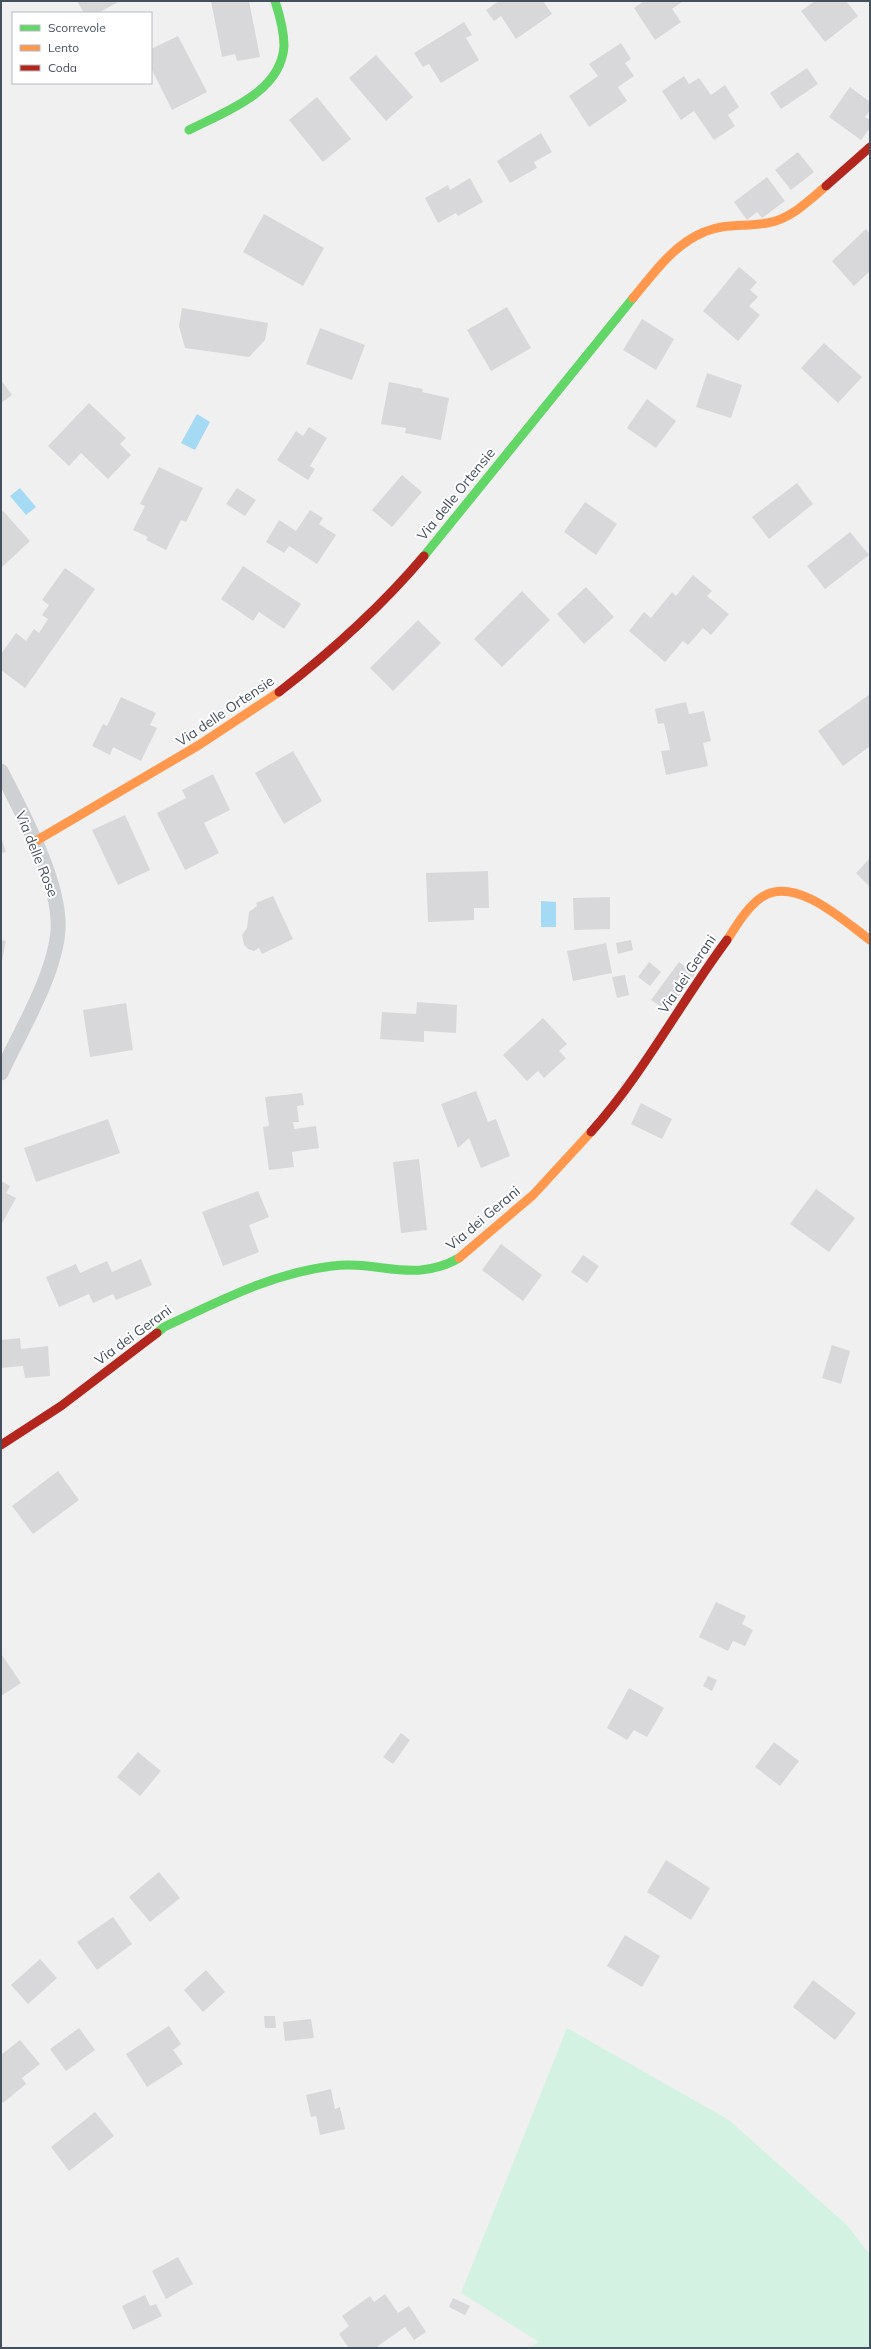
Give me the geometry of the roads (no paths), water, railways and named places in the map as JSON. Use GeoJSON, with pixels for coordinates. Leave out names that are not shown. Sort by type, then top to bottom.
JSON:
{"type":"FeatureCollection","features":[{"type":"Feature","properties":{"kind":"street"},"geometry":{"type":"LineString","coordinates":[[189,130],[257,92],[273,77],[280,65],[284,48],[276,1]]}},
{"type":"Feature","properties":{"kind":"street","name":"Via delle Ortensie"},"geometry":{"type":"LineString","coordinates":[[34,842],[222,732],[294,680],[356,630],[420,561],[663,262],[680,245],[701,233],[721,226],[758,225],[782,218],[799,207],[870,147]]}},
{"type":"Feature","properties":{"kind":"street","name":"Via delle Rose"},"geometry":{"type":"LineString","coordinates":[[1,771],[34,842],[54,892],[58,916],[57,937],[39,993],[1,1073]]}},
{"type":"Feature","properties":{"kind":"street","name":"Via dei Gerani"},"geometry":{"type":"LineString","coordinates":[[1,1445],[61,1406],[169,1324],[234,1294],[276,1279],[323,1267],[350,1265],[390,1270],[425,1271],[447,1265],[461,1257],[533,1195],[614,1106],[642,1068],[724,943],[752,905],[763,896],[779,890],[800,893],[834,913],[870,940]]}},
{"type":"Feature","properties":{"kind":"water"},"geometry":{"type":"Polygon","coordinates":[[[197,414],[210,422],[195,450],[181,443],[197,414]]]}},
{"type":"Feature","properties":{"kind":"water"},"geometry":{"type":"Polygon","coordinates":[[[20,488],[36,507],[26,515],[10,496],[20,488]]]}},
{"type":"Feature","properties":{"kind":"water"},"geometry":{"type":"Polygon","coordinates":[[[541,901],[556,902],[556,927],[541,927],[541,901]]]}}]}
